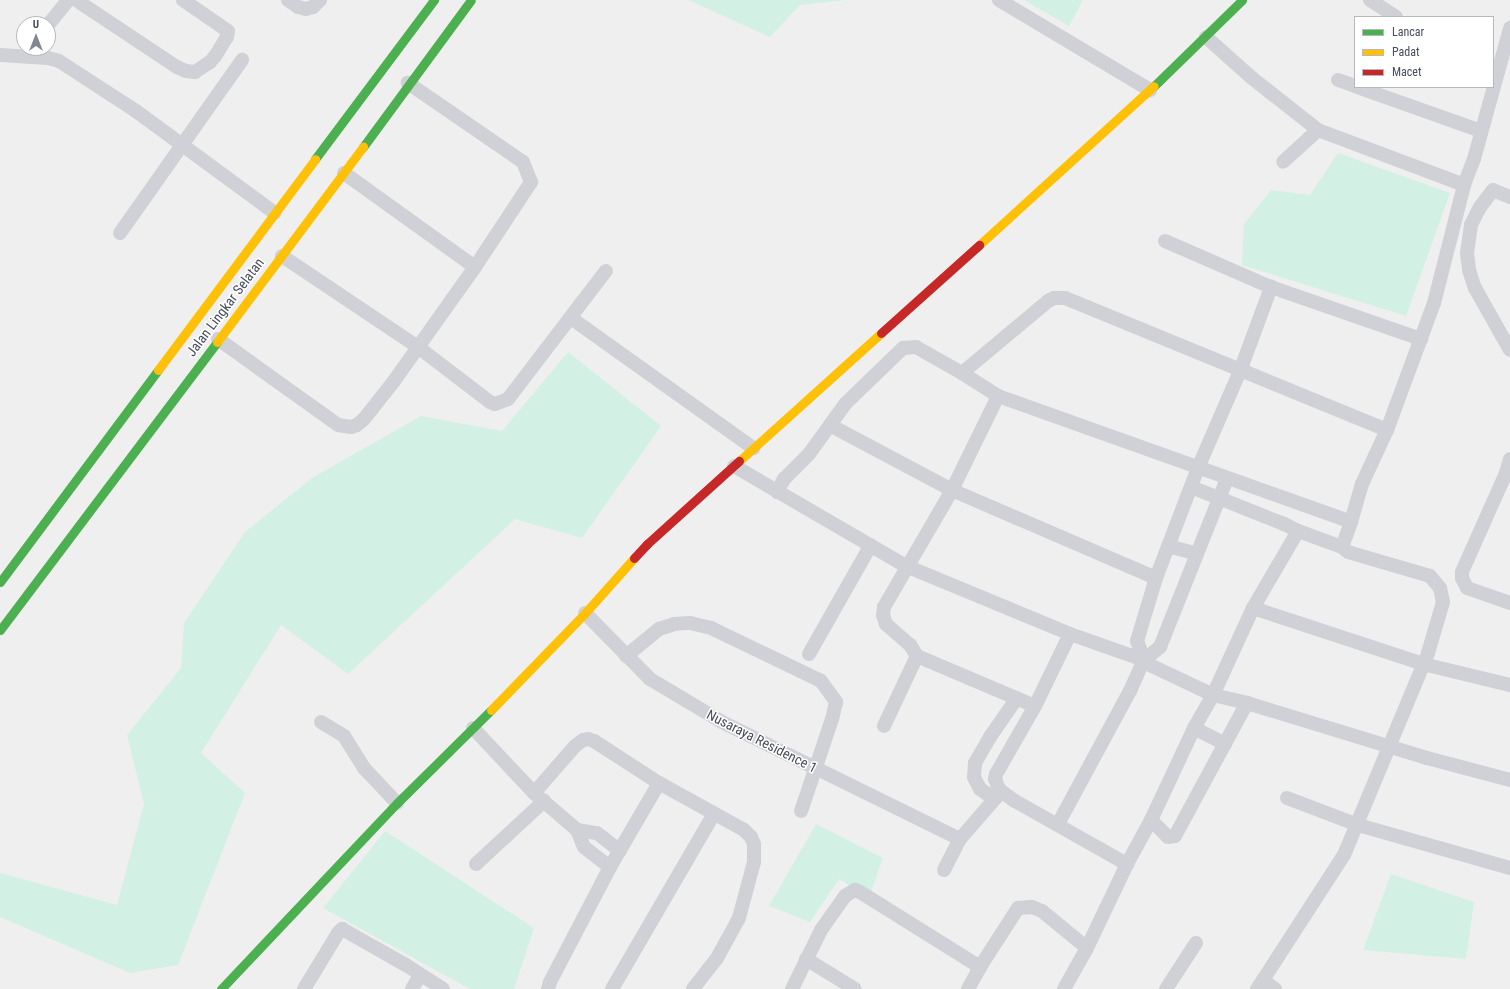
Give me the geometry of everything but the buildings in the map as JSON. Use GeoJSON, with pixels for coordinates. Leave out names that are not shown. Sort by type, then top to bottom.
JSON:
{"type":"FeatureCollection","features":[{"type":"Feature","properties":{"kind":"main road","name":"Jalan Lingkar Selatan"},"geometry":{"type":"LineString","coordinates":[[0,582],[228,281],[275,213],[434,0]]}},
{"type":"Feature","properties":{"kind":"main road","name":"Jalan Lingkar Selatan"},"geometry":{"type":"LineString","coordinates":[[0,630],[218,339],[248,293],[282,256],[471,0]]}},
{"type":"Feature","properties":{"kind":"main road"},"geometry":{"type":"LineString","coordinates":[[221,989],[397,803],[473,728],[585,613],[647,544],[834,377],[1150,90],[1206,37],[1242,0]]}},
{"type":"Feature","properties":{"kind":"street"},"geometry":{"type":"LineString","coordinates":[[55,16],[68,0]]}},
{"type":"Feature","properties":{"kind":"street"},"geometry":{"type":"LineString","coordinates":[[76,0],[177,66],[186,71],[195,72],[210,62],[216,55],[227,37],[228,31],[183,0]]}},
{"type":"Feature","properties":{"kind":"street"},"geometry":{"type":"LineString","coordinates":[[288,0],[298,7],[306,9],[313,7],[320,0]]}},
{"type":"Feature","properties":{"kind":"street"},"geometry":{"type":"LineString","coordinates":[[999,0],[1150,90]]}},
{"type":"Feature","properties":{"kind":"street"},"geometry":{"type":"LineString","coordinates":[[1370,0],[1394,16]]}},
{"type":"Feature","properties":{"kind":"street"},"geometry":{"type":"LineString","coordinates":[[1495,81],[1510,28]]}},
{"type":"Feature","properties":{"kind":"street"},"geometry":{"type":"LineString","coordinates":[[1206,37],[1252,78],[1318,130],[1464,185]]}},
{"type":"Feature","properties":{"kind":"street"},"geometry":{"type":"LineString","coordinates":[[0,54],[16,53]]}},
{"type":"Feature","properties":{"kind":"street"},"geometry":{"type":"LineString","coordinates":[[41,56],[59,62],[136,111],[275,213]]}},
{"type":"Feature","properties":{"kind":"street"},"geometry":{"type":"LineString","coordinates":[[120,233],[183,146],[242,60]]}},
{"type":"Feature","properties":{"kind":"street"},"geometry":{"type":"LineString","coordinates":[[1338,80],[1354,86]]}},
{"type":"Feature","properties":{"kind":"street"},"geometry":{"type":"LineString","coordinates":[[218,339],[338,425],[351,427],[364,419],[418,347],[475,268],[531,182],[523,162],[408,84]]}},
{"type":"Feature","properties":{"kind":"street"},"geometry":{"type":"LineString","coordinates":[[1359,88],[1481,131]]}},
{"type":"Feature","properties":{"kind":"street"},"geometry":{"type":"LineString","coordinates":[[1342,547],[1362,484],[1387,430],[1434,303],[1464,185],[1474,158],[1493,88]]}},
{"type":"Feature","properties":{"kind":"street"},"geometry":{"type":"LineString","coordinates":[[1283,162],[1318,130]]}},
{"type":"Feature","properties":{"kind":"street"},"geometry":{"type":"LineString","coordinates":[[344,173],[475,268]]}},
{"type":"Feature","properties":{"kind":"street"},"geometry":{"type":"LineString","coordinates":[[1510,197],[1493,190],[1480,207],[1471,225],[1466,253],[1469,270],[1475,288],[1510,350]]}},
{"type":"Feature","properties":{"kind":"street"},"geometry":{"type":"LineString","coordinates":[[1165,241],[1271,287],[1421,339]]}},
{"type":"Feature","properties":{"kind":"street"},"geometry":{"type":"LineString","coordinates":[[282,256],[418,347],[490,402],[499,404],[508,399],[606,271]]}},
{"type":"Feature","properties":{"kind":"street"},"geometry":{"type":"LineString","coordinates":[[1144,660],[1137,641],[1156,578],[1198,468],[1240,371],[1271,287]]}},
{"type":"Feature","properties":{"kind":"street"},"geometry":{"type":"LineString","coordinates":[[962,373],[1048,301],[1058,298],[1070,300],[1387,430]]}},
{"type":"Feature","properties":{"kind":"street"},"geometry":{"type":"LineString","coordinates":[[571,318],[753,448]]}},
{"type":"Feature","properties":{"kind":"street"},"geometry":{"type":"LineString","coordinates":[[777,492],[784,479],[809,454],[845,404],[903,348],[916,347],[962,373],[998,396],[1351,522]]}},
{"type":"Feature","properties":{"kind":"street"},"geometry":{"type":"LineString","coordinates":[[998,396],[952,490],[906,566],[884,608],[883,615],[886,624],[910,645],[917,656],[1035,706]]}},
{"type":"Feature","properties":{"kind":"street"},"geometry":{"type":"LineString","coordinates":[[830,425],[952,490],[1156,578]]}},
{"type":"Feature","properties":{"kind":"street"},"geometry":{"type":"LineString","coordinates":[[1510,459],[1503,480],[1462,572],[1462,578],[1467,588],[1510,604]]}},
{"type":"Feature","properties":{"kind":"street"},"geometry":{"type":"LineString","coordinates":[[734,466],[906,566],[1070,634],[1144,660],[1152,666],[1213,695],[1247,703],[1389,746],[1510,780]]}},
{"type":"Feature","properties":{"kind":"street"},"geometry":{"type":"LineString","coordinates":[[1058,824],[1130,691],[1144,660],[1160,647],[1227,479]]}},
{"type":"Feature","properties":{"kind":"street"},"geometry":{"type":"LineString","coordinates":[[1191,487],[1298,531],[1342,547],[1348,552],[1430,576],[1437,582],[1442,594],[1443,602],[1428,653],[1358,825],[1336,869],[1260,984],[1275,989]]}},
{"type":"Feature","properties":{"kind":"street"},"geometry":{"type":"LineString","coordinates":[[1064,989],[1087,948],[1127,864],[1151,820],[1194,728],[1213,695],[1253,608],[1298,531]]}},
{"type":"Feature","properties":{"kind":"street"},"geometry":{"type":"LineString","coordinates":[[809,654],[871,545]]}},
{"type":"Feature","properties":{"kind":"street"},"geometry":{"type":"LineString","coordinates":[[1168,546],[1197,554]]}},
{"type":"Feature","properties":{"kind":"street"},"geometry":{"type":"LineString","coordinates":[[1253,608],[1423,664],[1510,685]]}},
{"type":"Feature","properties":{"kind":"street","name":"Nusaraya Residence 1"},"geometry":{"type":"LineString","coordinates":[[585,613],[650,679],[722,722],[816,767],[960,840]]}},
{"type":"Feature","properties":{"kind":"street"},"geometry":{"type":"LineString","coordinates":[[626,656],[659,629],[674,624],[690,623],[711,628],[820,681],[836,702],[832,719],[801,811]]}},
{"type":"Feature","properties":{"kind":"street"},"geometry":{"type":"LineString","coordinates":[[944,870],[960,840],[998,795],[998,787],[995,779],[996,774],[1035,706],[1070,634]]}},
{"type":"Feature","properties":{"kind":"street"},"geometry":{"type":"LineString","coordinates":[[884,726],[917,656]]}},
{"type":"Feature","properties":{"kind":"street"},"geometry":{"type":"LineString","coordinates":[[1017,698],[990,737],[975,763],[974,777],[980,789],[998,795],[1058,824],[1127,864]]}},
{"type":"Feature","properties":{"kind":"street"},"geometry":{"type":"LineString","coordinates":[[1151,820],[1168,837],[1174,836],[1247,703]]}},
{"type":"Feature","properties":{"kind":"street"},"geometry":{"type":"LineString","coordinates":[[321,722],[344,736],[364,768],[397,803]]}},
{"type":"Feature","properties":{"kind":"street"},"geometry":{"type":"LineString","coordinates":[[473,728],[539,797],[577,830],[584,847],[610,867]]}},
{"type":"Feature","properties":{"kind":"street"},"geometry":{"type":"LineString","coordinates":[[1194,728],[1225,744]]}},
{"type":"Feature","properties":{"kind":"street"},"geometry":{"type":"LineString","coordinates":[[476,864],[539,797],[575,746],[583,740],[588,739],[594,741],[659,783],[744,830],[751,837],[754,844],[754,862],[738,918],[717,958],[694,989]]}},
{"type":"Feature","properties":{"kind":"street"},"geometry":{"type":"LineString","coordinates":[[548,989],[550,982],[610,867],[659,783]]}},
{"type":"Feature","properties":{"kind":"street"},"geometry":{"type":"LineString","coordinates":[[1287,798],[1358,825],[1510,868]]}},
{"type":"Feature","properties":{"kind":"street"},"geometry":{"type":"LineString","coordinates":[[612,989],[714,814]]}},
{"type":"Feature","properties":{"kind":"street"},"geometry":{"type":"LineString","coordinates":[[577,830],[597,833],[620,851]]}},
{"type":"Feature","properties":{"kind":"street"},"geometry":{"type":"LineString","coordinates":[[792,989],[817,935],[845,896],[850,891],[858,890],[980,967]]}},
{"type":"Feature","properties":{"kind":"street"},"geometry":{"type":"LineString","coordinates":[[968,989],[980,967],[1018,908],[1032,907],[1042,911],[1087,948]]}},
{"type":"Feature","properties":{"kind":"street"},"geometry":{"type":"LineString","coordinates":[[304,989],[338,933],[342,929],[406,965],[420,976],[443,989]]}},
{"type":"Feature","properties":{"kind":"street"},"geometry":{"type":"LineString","coordinates":[[1166,989],[1196,943]]}},
{"type":"Feature","properties":{"kind":"street"},"geometry":{"type":"LineString","coordinates":[[806,958],[855,989]]}},
{"type":"Feature","properties":{"kind":"street"},"geometry":{"type":"LineString","coordinates":[[412,989],[420,976]]}},
{"type":"Feature","properties":{"kind":"green space"},"geometry":{"type":"Polygon","coordinates":[[[688,0],[846,0],[800,5],[770,37],[688,0]]]}},
{"type":"Feature","properties":{"kind":"green space"},"geometry":{"type":"Polygon","coordinates":[[[1024,0],[1083,0],[1069,26],[1024,0]]]}},
{"type":"Feature","properties":{"kind":"green space"},"geometry":{"type":"Polygon","coordinates":[[[1338,153],[1450,193],[1406,316],[1242,265],[1244,224],[1271,190],[1310,195],[1338,153]]]}},
{"type":"Feature","properties":{"kind":"green space"},"geometry":{"type":"Polygon","coordinates":[[[568,352],[661,426],[582,538],[515,519],[348,674],[281,625],[201,753],[245,793],[178,965],[130,973],[0,917],[0,873],[117,905],[144,804],[127,735],[181,668],[184,623],[245,532],[312,478],[421,416],[502,431],[568,352]]]}},
{"type":"Feature","properties":{"kind":"green space"},"geometry":{"type":"Polygon","coordinates":[[[816,824],[883,858],[869,897],[839,879],[810,922],[769,906],[816,824]]]}},
{"type":"Feature","properties":{"kind":"green space"},"geometry":{"type":"Polygon","coordinates":[[[385,831],[534,928],[514,989],[470,989],[323,908],[385,831]]]}},
{"type":"Feature","properties":{"kind":"green space"},"geometry":{"type":"Polygon","coordinates":[[[1391,874],[1474,902],[1466,959],[1363,950],[1391,874]]]}},
{"type":"Feature","properties":{"kind":"traffic: fast"},"geometry":{"type":"LineString","coordinates":[[315,159],[434,0]]}},
{"type":"Feature","properties":{"kind":"traffic: fast"},"geometry":{"type":"LineString","coordinates":[[363,147],[471,0]]}},
{"type":"Feature","properties":{"kind":"traffic: fast"},"geometry":{"type":"LineString","coordinates":[[1154,86],[1242,0]]}},
{"type":"Feature","properties":{"kind":"traffic: fast"},"geometry":{"type":"LineString","coordinates":[[0,630],[217,342]]}},
{"type":"Feature","properties":{"kind":"traffic: fast"},"geometry":{"type":"LineString","coordinates":[[0,582],[158,370]]}},
{"type":"Feature","properties":{"kind":"traffic: fast"},"geometry":{"type":"LineString","coordinates":[[221,989],[397,803],[491,710]]}},
{"type":"Feature","properties":{"kind":"traffic: slow"},"geometry":{"type":"LineString","coordinates":[[979,245],[1154,86]]}},
{"type":"Feature","properties":{"kind":"traffic: slow"},"geometry":{"type":"LineString","coordinates":[[217,342],[363,147]]}},
{"type":"Feature","properties":{"kind":"traffic: slow"},"geometry":{"type":"LineString","coordinates":[[158,370],[315,159]]}},
{"type":"Feature","properties":{"kind":"traffic: slow"},"geometry":{"type":"LineString","coordinates":[[739,461],[881,333]]}},
{"type":"Feature","properties":{"kind":"traffic: slow"},"geometry":{"type":"LineString","coordinates":[[491,710],[585,613],[634,558]]}},
{"type":"Feature","properties":{"kind":"traffic: jam"},"geometry":{"type":"LineString","coordinates":[[881,333],[979,245]]}},
{"type":"Feature","properties":{"kind":"traffic: jam"},"geometry":{"type":"LineString","coordinates":[[634,558],[647,544],[739,461]]}}]}
